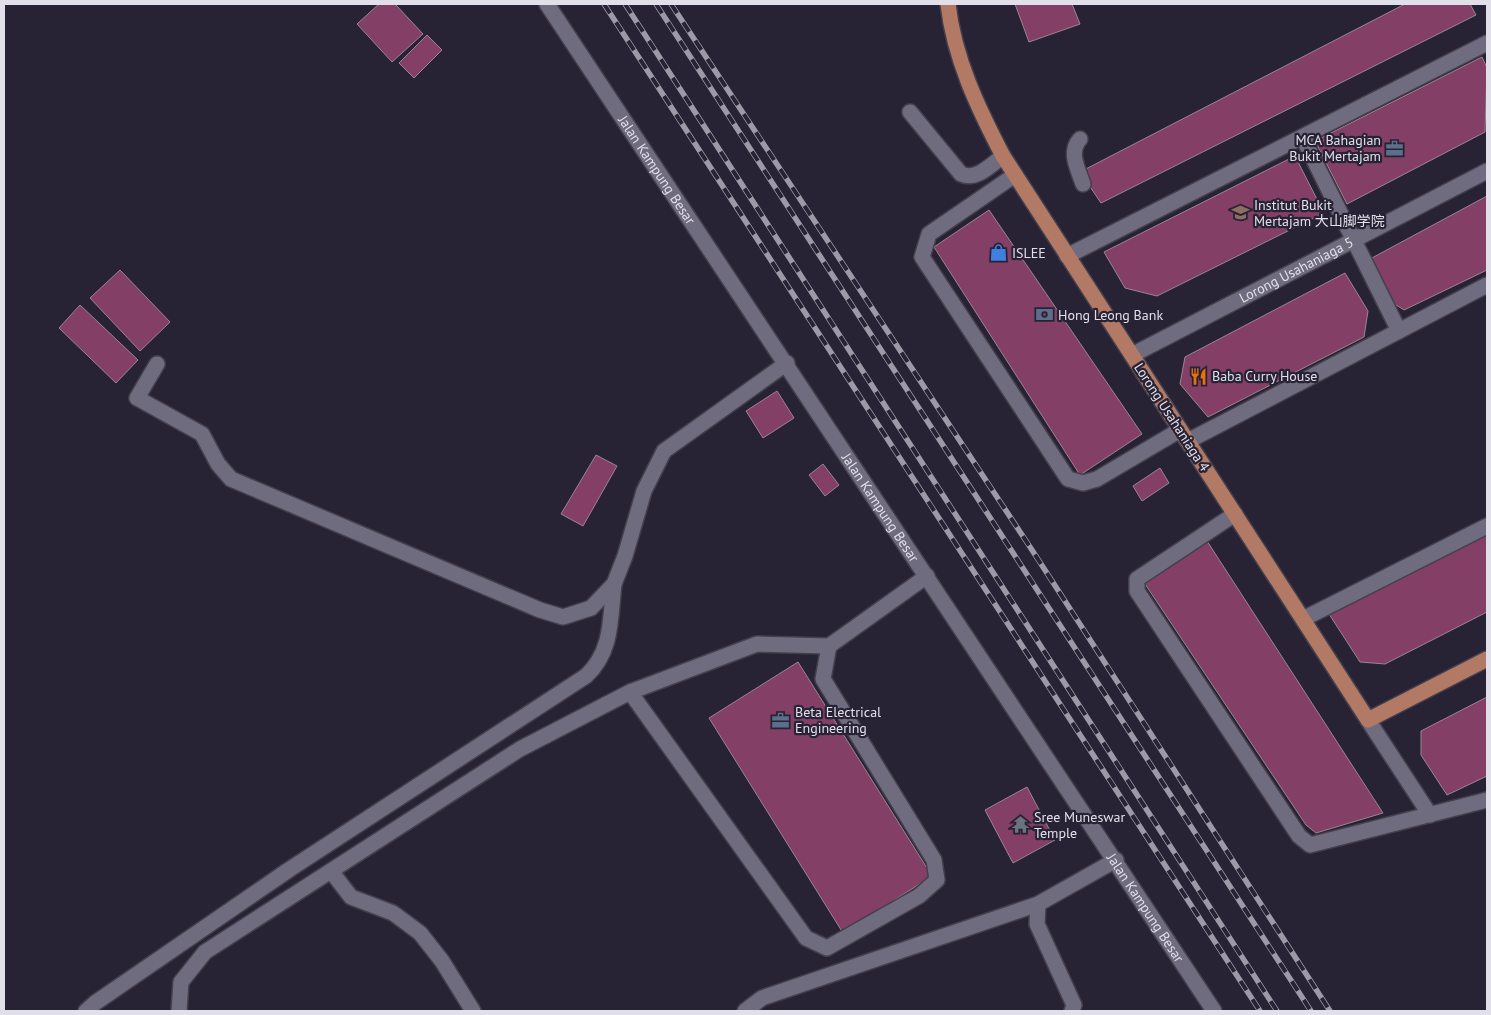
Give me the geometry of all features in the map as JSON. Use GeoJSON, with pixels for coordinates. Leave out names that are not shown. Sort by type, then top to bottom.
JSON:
{"type":"FeatureCollection","features":[{"type":"Feature","properties":{"kind":"main road","name":"Lorong Usahaniaga 4"},"geometry":{"type":"LineString","coordinates":[[948,4],[969,87],[1003,156],[1368,720]]}},
{"type":"Feature","properties":{"kind":"main road"},"geometry":{"type":"LineString","coordinates":[[1368,720],[1487,659]]}},
{"type":"Feature","properties":{"kind":"street","name":"Jalan Kampung Besar"},"geometry":{"type":"LineString","coordinates":[[547,4],[787,363],[1214,1011]]}},
{"type":"Feature","properties":{"kind":"street"},"geometry":{"type":"LineString","coordinates":[[1067,256],[1304,138],[1487,43]]}},
{"type":"Feature","properties":{"kind":"street"},"geometry":{"type":"LineString","coordinates":[[910,112],[961,174],[967,177],[975,175],[1003,156]]}},
{"type":"Feature","properties":{"kind":"street"},"geometry":{"type":"LineString","coordinates":[[1304,138],[1399,331]]}},
{"type":"Feature","properties":{"kind":"street"},"geometry":{"type":"LineString","coordinates":[[1080,139],[1074,145],[1073,152],[1083,184]]}},
{"type":"Feature","properties":{"kind":"street","name":"Lorong Usahaniaga 5"},"geometry":{"type":"LineString","coordinates":[[1132,355],[1487,172]]}},
{"type":"Feature","properties":{"kind":"street"},"geometry":{"type":"LineString","coordinates":[[1015,175],[929,234],[922,257],[1068,479],[1083,483],[1098,480],[1399,331],[1487,285]]}},
{"type":"Feature","properties":{"kind":"street"},"geometry":{"type":"LineString","coordinates":[[86,1011],[290,869],[586,676],[599,664],[607,644],[614,584],[625,556],[644,491],[664,451],[787,363]]}},
{"type":"Feature","properties":{"kind":"street"},"geometry":{"type":"LineString","coordinates":[[157,364],[137,398],[202,434],[218,464],[231,479],[540,610],[563,617],[591,608],[614,584]]}},
{"type":"Feature","properties":{"kind":"street"},"geometry":{"type":"LineString","coordinates":[[1235,514],[1137,579],[1137,591],[1299,836],[1310,846],[1487,800]]}},
{"type":"Feature","properties":{"kind":"street"},"geometry":{"type":"LineString","coordinates":[[1303,619],[1487,526]]}},
{"type":"Feature","properties":{"kind":"street"},"geometry":{"type":"LineString","coordinates":[[179,1011],[181,982],[205,952],[520,749],[630,692],[757,644],[829,646],[927,576]]}},
{"type":"Feature","properties":{"kind":"street"},"geometry":{"type":"LineString","coordinates":[[630,692],[806,938],[827,948],[919,896],[937,880],[934,860],[824,680],[829,646]]}},
{"type":"Feature","properties":{"kind":"street","name":"Lorong Usahaniaga 4"},"geometry":{"type":"LineString","coordinates":[[1368,720],[1430,815]]}},
{"type":"Feature","properties":{"kind":"street"},"geometry":{"type":"LineString","coordinates":[[745,1011],[762,998],[1038,904],[1116,860]]}},
{"type":"Feature","properties":{"kind":"street"},"geometry":{"type":"LineString","coordinates":[[331,871],[351,897],[393,913],[420,933],[442,961],[473,1011]]}},
{"type":"Feature","properties":{"kind":"street"},"geometry":{"type":"LineString","coordinates":[[1038,904],[1036,924],[1074,1005],[1072,1011]]}},
{"type":"Feature","properties":{"kind":"building"},"geometry":{"type":"Polygon","coordinates":[[[379,4],[395,4],[423,34],[392,62],[357,24],[379,4]]]}},
{"type":"Feature","properties":{"kind":"building"},"geometry":{"type":"Polygon","coordinates":[[[1015,4],[1072,4],[1080,24],[1029,42],[1015,4]]]}},
{"type":"Feature","properties":{"kind":"building"},"geometry":{"type":"Polygon","coordinates":[[[1405,4],[1470,4],[1476,15],[1101,203],[1080,172],[1405,4]]]}},
{"type":"Feature","properties":{"kind":"building"},"geometry":{"type":"Polygon","coordinates":[[[427,35],[442,50],[414,78],[399,63],[427,35]]]}},
{"type":"Feature","properties":{"kind":"building"},"geometry":{"type":"Polygon","coordinates":[[[1482,57],[1487,68],[1485,132],[1347,204],[1315,141],[1482,57]]]}},
{"type":"Feature","properties":{"kind":"building"},"geometry":{"type":"Polygon","coordinates":[[[1295,156],[1324,213],[1157,296],[1125,288],[1104,252],[1295,156]]]}},
{"type":"Feature","properties":{"kind":"building"},"geometry":{"type":"Polygon","coordinates":[[[1487,196],[1487,270],[1404,310],[1393,303],[1370,259],[1487,196]]]}},
{"type":"Feature","properties":{"kind":"building"},"geometry":{"type":"Polygon","coordinates":[[[989,210],[1142,434],[1080,475],[934,247],[989,210]]]}},
{"type":"Feature","properties":{"kind":"building"},"geometry":{"type":"Polygon","coordinates":[[[120,270],[170,322],[140,351],[90,298],[120,270]]]}},
{"type":"Feature","properties":{"kind":"building"},"geometry":{"type":"Polygon","coordinates":[[[1345,273],[1368,311],[1364,337],[1208,417],[1180,384],[1185,357],[1345,273]]]}},
{"type":"Feature","properties":{"kind":"building"},"geometry":{"type":"Polygon","coordinates":[[[80,305],[138,360],[116,383],[59,328],[80,305]]]}},
{"type":"Feature","properties":{"kind":"building"},"geometry":{"type":"Polygon","coordinates":[[[777,391],[794,418],[763,438],[746,411],[777,391]]]}},
{"type":"Feature","properties":{"kind":"building"},"geometry":{"type":"Polygon","coordinates":[[[596,455],[617,466],[583,526],[561,514],[596,455]]]}},
{"type":"Feature","properties":{"kind":"building"},"geometry":{"type":"Polygon","coordinates":[[[823,464],[839,485],[825,496],[809,475],[823,464]]]}},
{"type":"Feature","properties":{"kind":"building"},"geometry":{"type":"Polygon","coordinates":[[[1160,468],[1169,483],[1142,501],[1133,486],[1160,468]]]}},
{"type":"Feature","properties":{"kind":"building"},"geometry":{"type":"Polygon","coordinates":[[[1487,534],[1487,612],[1385,664],[1360,662],[1329,614],[1487,534]]]}},
{"type":"Feature","properties":{"kind":"building"},"geometry":{"type":"Polygon","coordinates":[[[1207,541],[1383,813],[1316,833],[1306,825],[1145,584],[1207,541]]]}},
{"type":"Feature","properties":{"kind":"building"},"geometry":{"type":"Polygon","coordinates":[[[798,662],[932,876],[843,933],[709,718],[798,662]]]}},
{"type":"Feature","properties":{"kind":"building"},"geometry":{"type":"Polygon","coordinates":[[[1487,697],[1487,776],[1447,795],[1421,755],[1421,731],[1487,697]]]}},
{"type":"Feature","properties":{"kind":"building","name":"Sree Muneswar Temple"},"geometry":{"type":"Polygon","coordinates":[[[1027,787],[1055,840],[1013,863],[985,810],[1027,787]]]}},
{"type":"Feature","properties":{"kind":"railway"},"geometry":{"type":"LineString","coordinates":[[604,4],[1260,1011]]}},
{"type":"Feature","properties":{"kind":"railway"},"geometry":{"type":"LineString","coordinates":[[625,4],[1277,1011]]}},
{"type":"Feature","properties":{"kind":"railway"},"geometry":{"type":"LineString","coordinates":[[656,4],[1311,1011]]}},
{"type":"Feature","properties":{"kind":"railway"},"geometry":{"type":"LineString","coordinates":[[671,4],[1032,550],[1330,1011]]}},
{"type":"Feature","properties":{"kind":"place","name":"MCA Bahagian Bukit Mertajam"},"geometry":{"type":"Point","coordinates":[1395,148]}},
{"type":"Feature","properties":{"kind":"place","name":"Institut Bukit Mertajam 大山脚学院"},"geometry":{"type":"Point","coordinates":[1240,213]}},
{"type":"Feature","properties":{"kind":"place","name":"ISLEE"},"geometry":{"type":"Point","coordinates":[998,253]}},
{"type":"Feature","properties":{"kind":"place","name":"Hong Leong Bank"},"geometry":{"type":"Point","coordinates":[1044,315]}},
{"type":"Feature","properties":{"kind":"place","name":"Baba Curry House"},"geometry":{"type":"Point","coordinates":[1198,376]}},
{"type":"Feature","properties":{"kind":"place","name":"Beta Electrical Engineering"},"geometry":{"type":"Point","coordinates":[781,720]}},
{"type":"Feature","properties":{"kind":"place","name":"Sree Muneswar Temple"},"geometry":{"type":"Point","coordinates":[1020,825]}}]}
